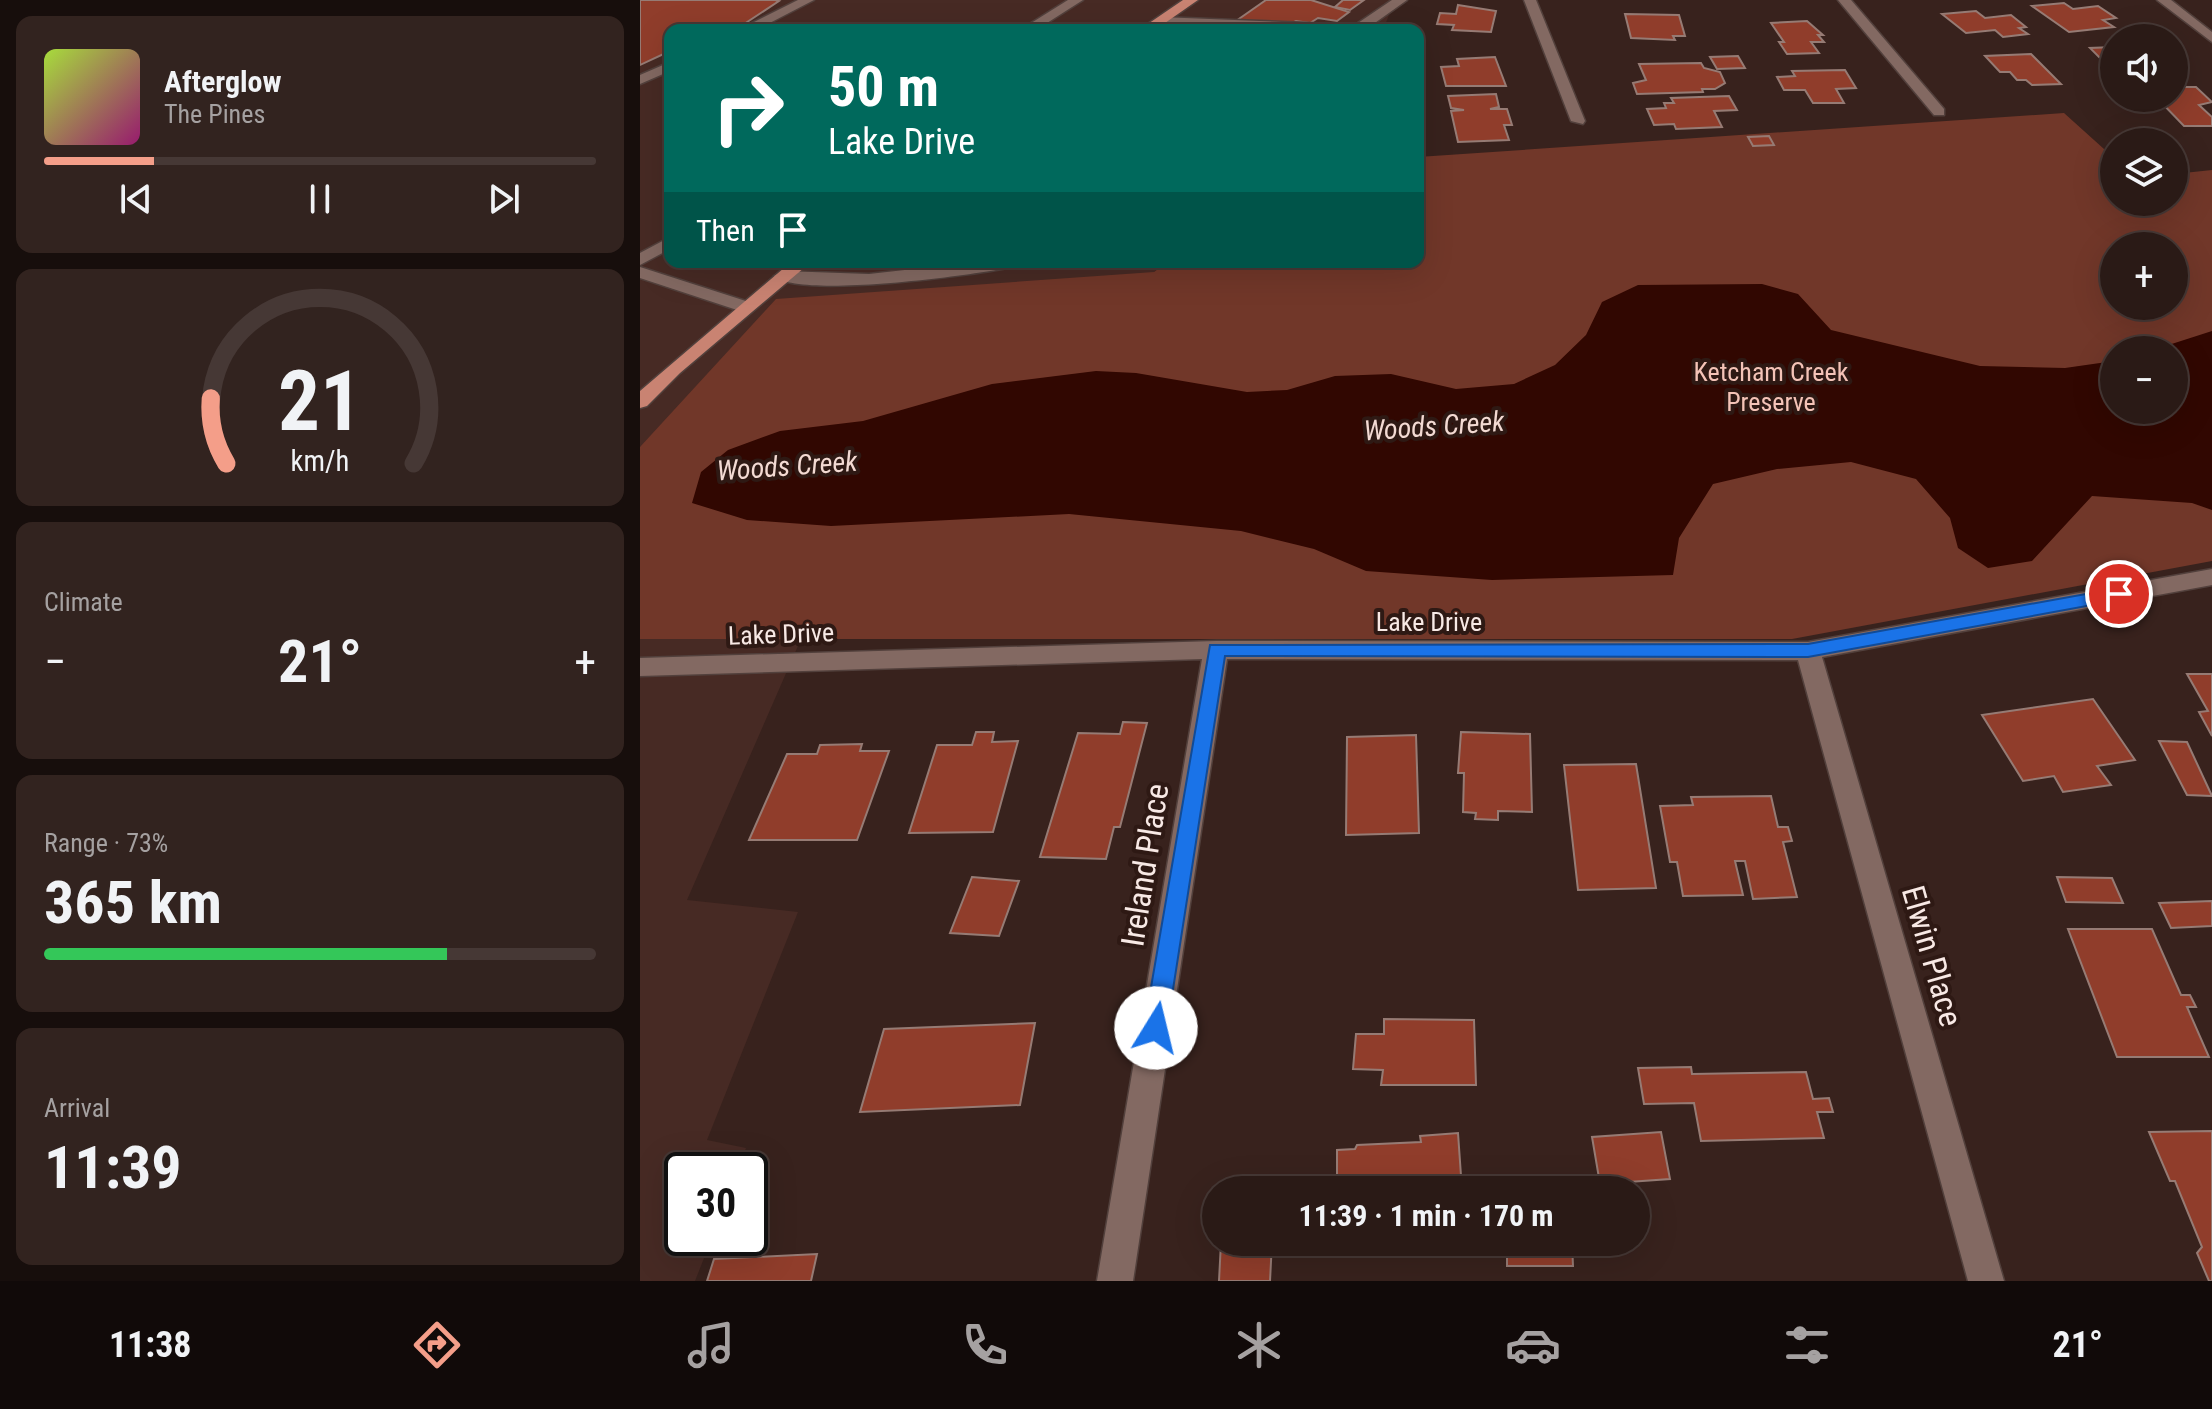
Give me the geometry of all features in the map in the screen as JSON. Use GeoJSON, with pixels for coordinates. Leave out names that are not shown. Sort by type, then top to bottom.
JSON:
{"type":"FeatureCollection","features":[{"type":"Feature","properties":{"kind":"main road"},"geometry":{"type":"LineString","coordinates":[[1155,24],[1192,0]]}},
{"type":"Feature","properties":{"kind":"main road"},"geometry":{"type":"LineString","coordinates":[[640,402],[794,268]]}},
{"type":"Feature","properties":{"kind":"street"},"geometry":{"type":"LineString","coordinates":[[758,24],[808,0]]}},
{"type":"Feature","properties":{"kind":"street"},"geometry":{"type":"LineString","coordinates":[[1037,24],[1077,0]]}},
{"type":"Feature","properties":{"kind":"street"},"geometry":{"type":"LineString","coordinates":[[1365,24],[1401,0]]}},
{"type":"Feature","properties":{"kind":"street"},"geometry":{"type":"LineString","coordinates":[[1530,0],[1578,121]]}},
{"type":"Feature","properties":{"kind":"street"},"geometry":{"type":"LineString","coordinates":[[1844,0],[1939,112]]}},
{"type":"Feature","properties":{"kind":"street"},"geometry":{"type":"LineString","coordinates":[[2163,0],[2212,38]]}},
{"type":"Feature","properties":{"kind":"street"},"geometry":{"type":"LineString","coordinates":[[1160,21],[1234,24]]}},
{"type":"Feature","properties":{"kind":"street"},"geometry":{"type":"LineString","coordinates":[[640,80],[664,69]]}},
{"type":"Feature","properties":{"kind":"street"},"geometry":{"type":"LineString","coordinates":[[640,260],[664,246]]}},
{"type":"Feature","properties":{"kind":"street"},"geometry":{"type":"LineString","coordinates":[[891,281],[905,268]]}},
{"type":"Feature","properties":{"kind":"street"},"geometry":{"type":"LineString","coordinates":[[783,276],[831,282],[891,281],[972,268]]}},
{"type":"Feature","properties":{"kind":"street"},"geometry":{"type":"LineString","coordinates":[[640,272],[746,307]]}},
{"type":"Feature","properties":{"kind":"street","name":"Lake Drive"},"geometry":{"type":"LineString","coordinates":[[640,667],[1216,650],[1808,651],[2212,577]]}},
{"type":"Feature","properties":{"kind":"street","name":"Ireland Place"},"geometry":{"type":"LineString","coordinates":[[1115,1281],[1216,650]]}},
{"type":"Feature","properties":{"kind":"street","name":"Elwin Place"},"geometry":{"type":"LineString","coordinates":[[1808,651],[1986,1281]]}},
{"type":"Feature","properties":{"kind":"shaded area"},"geometry":{"type":"Polygon","coordinates":[[[640,0],[1395,0],[1385,24],[664,24],[664,268],[1158,268],[640,447],[640,0]]]}},
{"type":"Feature","properties":{"kind":"shaded area"},"geometry":{"type":"Polygon","coordinates":[[[640,639],[801,639],[687,900],[798,912],[707,1140],[746,1148],[745,1152],[664,1152],[664,1256],[705,1256],[695,1281],[640,1281],[640,639]]]}},
{"type":"Feature","properties":{"kind":"green space","name":"Ketcham Creek Preserve"},"geometry":{"type":"Polygon","coordinates":[[[2064,113],[2100,145],[2100,216],[2188,216],[2188,173],[2212,170],[2212,561],[1792,639],[640,639],[640,447],[776,299],[1154,272],[1159,268],[1424,268],[1424,157],[2064,113]]]}},
{"type":"Feature","properties":{"kind":"water","name":"Woods Creek"},"geometry":{"type":"Polygon","coordinates":[[[1762,284],[1798,294],[1831,330],[1980,366],[2065,368],[2100,363],[2100,424],[2188,424],[2188,339],[2212,331],[2212,510],[2192,503],[2092,496],[2032,561],[1988,568],[1958,548],[1950,518],[1916,479],[1851,462],[1777,469],[1713,484],[1679,538],[1673,575],[1492,580],[1366,571],[1314,549],[1241,531],[1069,514],[831,526],[747,520],[692,503],[701,472],[728,450],[780,431],[863,421],[992,384],[1096,371],[1136,373],[1247,392],[1287,390],[1335,376],[1391,374],[1456,389],[1514,384],[1555,365],[1586,335],[1602,302],[1638,285],[1762,284]]]}},
{"type":"Feature","properties":{"kind":"building"},"geometry":{"type":"Polygon","coordinates":[[[640,0],[779,1],[744,24],[664,24],[664,54],[640,65],[640,0]]]}},
{"type":"Feature","properties":{"kind":"building"},"geometry":{"type":"Polygon","coordinates":[[[1266,0],[1311,0],[1349,12],[1337,21],[1318,18],[1310,23],[1250,24],[1236,21],[1266,0]]]}},
{"type":"Feature","properties":{"kind":"building"},"geometry":{"type":"Polygon","coordinates":[[[1343,0],[1364,0],[1350,10],[1335,7],[1343,0]]]}},
{"type":"Feature","properties":{"kind":"building"},"geometry":{"type":"Polygon","coordinates":[[[2064,3],[2073,9],[2098,6],[2116,18],[2103,20],[2109,24],[2100,24],[2100,29],[2069,32],[2032,6],[2064,3]]]}},
{"type":"Feature","properties":{"kind":"building"},"geometry":{"type":"Polygon","coordinates":[[[1458,5],[1496,11],[1491,32],[1452,30],[1454,25],[1437,24],[1440,13],[1456,14],[1458,5]]]}},
{"type":"Feature","properties":{"kind":"building"},"geometry":{"type":"Polygon","coordinates":[[[1976,11],[1985,18],[2011,15],[2026,27],[2019,28],[2028,34],[2003,37],[1995,30],[1966,33],[1942,14],[1976,11]]]}},
{"type":"Feature","properties":{"kind":"building"},"geometry":{"type":"Polygon","coordinates":[[[1625,14],[1679,15],[1685,36],[1673,36],[1675,40],[1631,38],[1625,14]]]}},
{"type":"Feature","properties":{"kind":"building"},"geometry":{"type":"Polygon","coordinates":[[[1807,21],[1823,35],[1818,35],[1824,42],[1811,42],[1819,53],[1787,54],[1779,42],[1784,42],[1771,23],[1807,21]]]}},
{"type":"Feature","properties":{"kind":"building"},"geometry":{"type":"Polygon","coordinates":[[[2090,48],[2100,48],[2100,58],[2090,48]]]}},
{"type":"Feature","properties":{"kind":"building"},"geometry":{"type":"Polygon","coordinates":[[[2031,54],[2061,84],[2032,85],[2026,80],[2017,80],[2010,72],[2000,72],[1985,56],[2031,54]]]}},
{"type":"Feature","properties":{"kind":"building"},"geometry":{"type":"Polygon","coordinates":[[[1738,56],[1745,68],[1717,69],[1710,57],[1738,56]]]}},
{"type":"Feature","properties":{"kind":"building"},"geometry":{"type":"Polygon","coordinates":[[[1495,57],[1506,86],[1446,86],[1441,67],[1459,66],[1457,59],[1495,57]]]}},
{"type":"Feature","properties":{"kind":"building"},"geometry":{"type":"Polygon","coordinates":[[[1701,63],[1704,68],[1720,72],[1725,83],[1715,89],[1702,89],[1703,92],[1637,94],[1633,83],[1646,80],[1639,64],[1701,63]]]}},
{"type":"Feature","properties":{"kind":"building"},"geometry":{"type":"Polygon","coordinates":[[[1845,70],[1856,88],[1836,89],[1844,103],[1813,103],[1805,90],[1784,90],[1777,77],[1795,76],[1792,71],[1845,70]]]}},
{"type":"Feature","properties":{"kind":"building"},"geometry":{"type":"Polygon","coordinates":[[[2188,87],[2196,87],[2212,102],[2199,105],[2212,117],[2212,126],[2184,126],[2170,112],[2188,112],[2188,87]]]}},
{"type":"Feature","properties":{"kind":"building"},"geometry":{"type":"Polygon","coordinates":[[[1496,94],[1499,107],[1490,109],[1507,109],[1512,125],[1504,125],[1509,140],[1458,142],[1451,111],[1464,110],[1451,108],[1448,96],[1496,94]]]}},
{"type":"Feature","properties":{"kind":"building"},"geometry":{"type":"Polygon","coordinates":[[[1729,96],[1737,110],[1714,111],[1722,127],[1676,129],[1674,124],[1654,125],[1647,109],[1666,108],[1664,103],[1674,103],[1671,98],[1729,96]]]}},
{"type":"Feature","properties":{"kind":"building"},"geometry":{"type":"Polygon","coordinates":[[[1769,136],[1774,145],[1753,146],[1748,137],[1769,136]]]}},
{"type":"Feature","properties":{"kind":"building"},"geometry":{"type":"Polygon","coordinates":[[[2187,674],[2212,674],[2212,736],[2199,712],[2208,711],[2187,674]]]}},
{"type":"Feature","properties":{"kind":"building"},"geometry":{"type":"Polygon","coordinates":[[[2093,699],[2135,760],[2097,766],[2111,785],[2063,792],[2054,776],[2023,781],[1982,715],[2093,699]]]}},
{"type":"Feature","properties":{"kind":"building"},"geometry":{"type":"Polygon","coordinates":[[[1123,722],[1147,723],[1120,827],[1114,827],[1106,859],[1040,857],[1078,733],[1120,734],[1123,722]]]}},
{"type":"Feature","properties":{"kind":"building"},"geometry":{"type":"Polygon","coordinates":[[[976,732],[994,732],[992,742],[1018,741],[993,832],[909,833],[937,745],[972,745],[976,732]]]}},
{"type":"Feature","properties":{"kind":"building"},"geometry":{"type":"Polygon","coordinates":[[[1461,732],[1530,734],[1532,812],[1498,811],[1498,820],[1475,819],[1476,813],[1463,812],[1464,773],[1458,773],[1461,732]]]}},
{"type":"Feature","properties":{"kind":"building"},"geometry":{"type":"Polygon","coordinates":[[[1416,735],[1419,833],[1346,835],[1347,737],[1416,735]]]}},
{"type":"Feature","properties":{"kind":"building"},"geometry":{"type":"Polygon","coordinates":[[[2159,741],[2187,742],[2212,796],[2187,795],[2159,741]]]}},
{"type":"Feature","properties":{"kind":"building"},"geometry":{"type":"Polygon","coordinates":[[[862,744],[860,751],[889,751],[857,840],[749,840],[787,754],[817,754],[820,745],[862,744]]]}},
{"type":"Feature","properties":{"kind":"building"},"geometry":{"type":"Polygon","coordinates":[[[1636,764],[1656,888],[1578,890],[1564,765],[1636,764]]]}},
{"type":"Feature","properties":{"kind":"building"},"geometry":{"type":"Polygon","coordinates":[[[1771,796],[1778,827],[1788,827],[1792,841],[1783,842],[1797,897],[1753,899],[1745,861],[1735,861],[1743,895],[1683,896],[1677,862],[1670,862],[1660,806],[1693,805],[1691,797],[1771,796]]]}},
{"type":"Feature","properties":{"kind":"building"},"geometry":{"type":"Polygon","coordinates":[[[972,877],[1019,881],[999,936],[950,933],[972,877]]]}},
{"type":"Feature","properties":{"kind":"building"},"geometry":{"type":"Polygon","coordinates":[[[2057,877],[2112,878],[2123,903],[2066,902],[2057,877]]]}},
{"type":"Feature","properties":{"kind":"building"},"geometry":{"type":"Polygon","coordinates":[[[2212,901],[2212,926],[2171,928],[2159,903],[2212,901]]]}},
{"type":"Feature","properties":{"kind":"building"},"geometry":{"type":"Polygon","coordinates":[[[2068,929],[2152,929],[2181,995],[2190,995],[2196,1007],[2187,1007],[2209,1057],[2117,1057],[2068,929]]]}},
{"type":"Feature","properties":{"kind":"building"},"geometry":{"type":"Polygon","coordinates":[[[1384,1019],[1474,1020],[1476,1085],[1381,1085],[1383,1070],[1353,1069],[1356,1034],[1384,1034],[1384,1019]]]}},
{"type":"Feature","properties":{"kind":"building"},"geometry":{"type":"Polygon","coordinates":[[[1035,1023],[1020,1105],[860,1112],[884,1029],[1035,1023]]]}},
{"type":"Feature","properties":{"kind":"building"},"geometry":{"type":"Polygon","coordinates":[[[1691,1067],[1692,1074],[1806,1072],[1813,1099],[1829,1098],[1833,1112],[1817,1112],[1824,1138],[1701,1141],[1694,1103],[1644,1104],[1638,1068],[1691,1067]]]}},
{"type":"Feature","properties":{"kind":"building"},"geometry":{"type":"Polygon","coordinates":[[[2212,1131],[2212,1281],[2209,1281],[2197,1253],[2202,1247],[2175,1181],[2170,1181],[2149,1132],[2212,1131]]]}},
{"type":"Feature","properties":{"kind":"building"},"geometry":{"type":"Polygon","coordinates":[[[1661,1132],[1670,1179],[1599,1176],[1592,1137],[1661,1132]]]}},
{"type":"Feature","properties":{"kind":"building"},"geometry":{"type":"Polygon","coordinates":[[[1458,1133],[1461,1176],[1337,1176],[1337,1150],[1355,1149],[1357,1145],[1421,1142],[1420,1136],[1458,1133]]]}},
{"type":"Feature","properties":{"kind":"building"},"geometry":{"type":"Polygon","coordinates":[[[817,1254],[811,1281],[707,1281],[714,1259],[817,1254]]]}},
{"type":"Feature","properties":{"kind":"building"},"geometry":{"type":"Polygon","coordinates":[[[1220,1256],[1271,1256],[1270,1281],[1219,1281],[1220,1256]]]}},
{"type":"Feature","properties":{"kind":"building"},"geometry":{"type":"Polygon","coordinates":[[[1507,1256],[1573,1256],[1573,1266],[1507,1266],[1507,1256]]]}},
{"type":"Feature","properties":{"kind":"route"},"geometry":{"type":"LineString","coordinates":[[1156,1028],[1216,650],[1808,651],[2119,594]]}}]}
